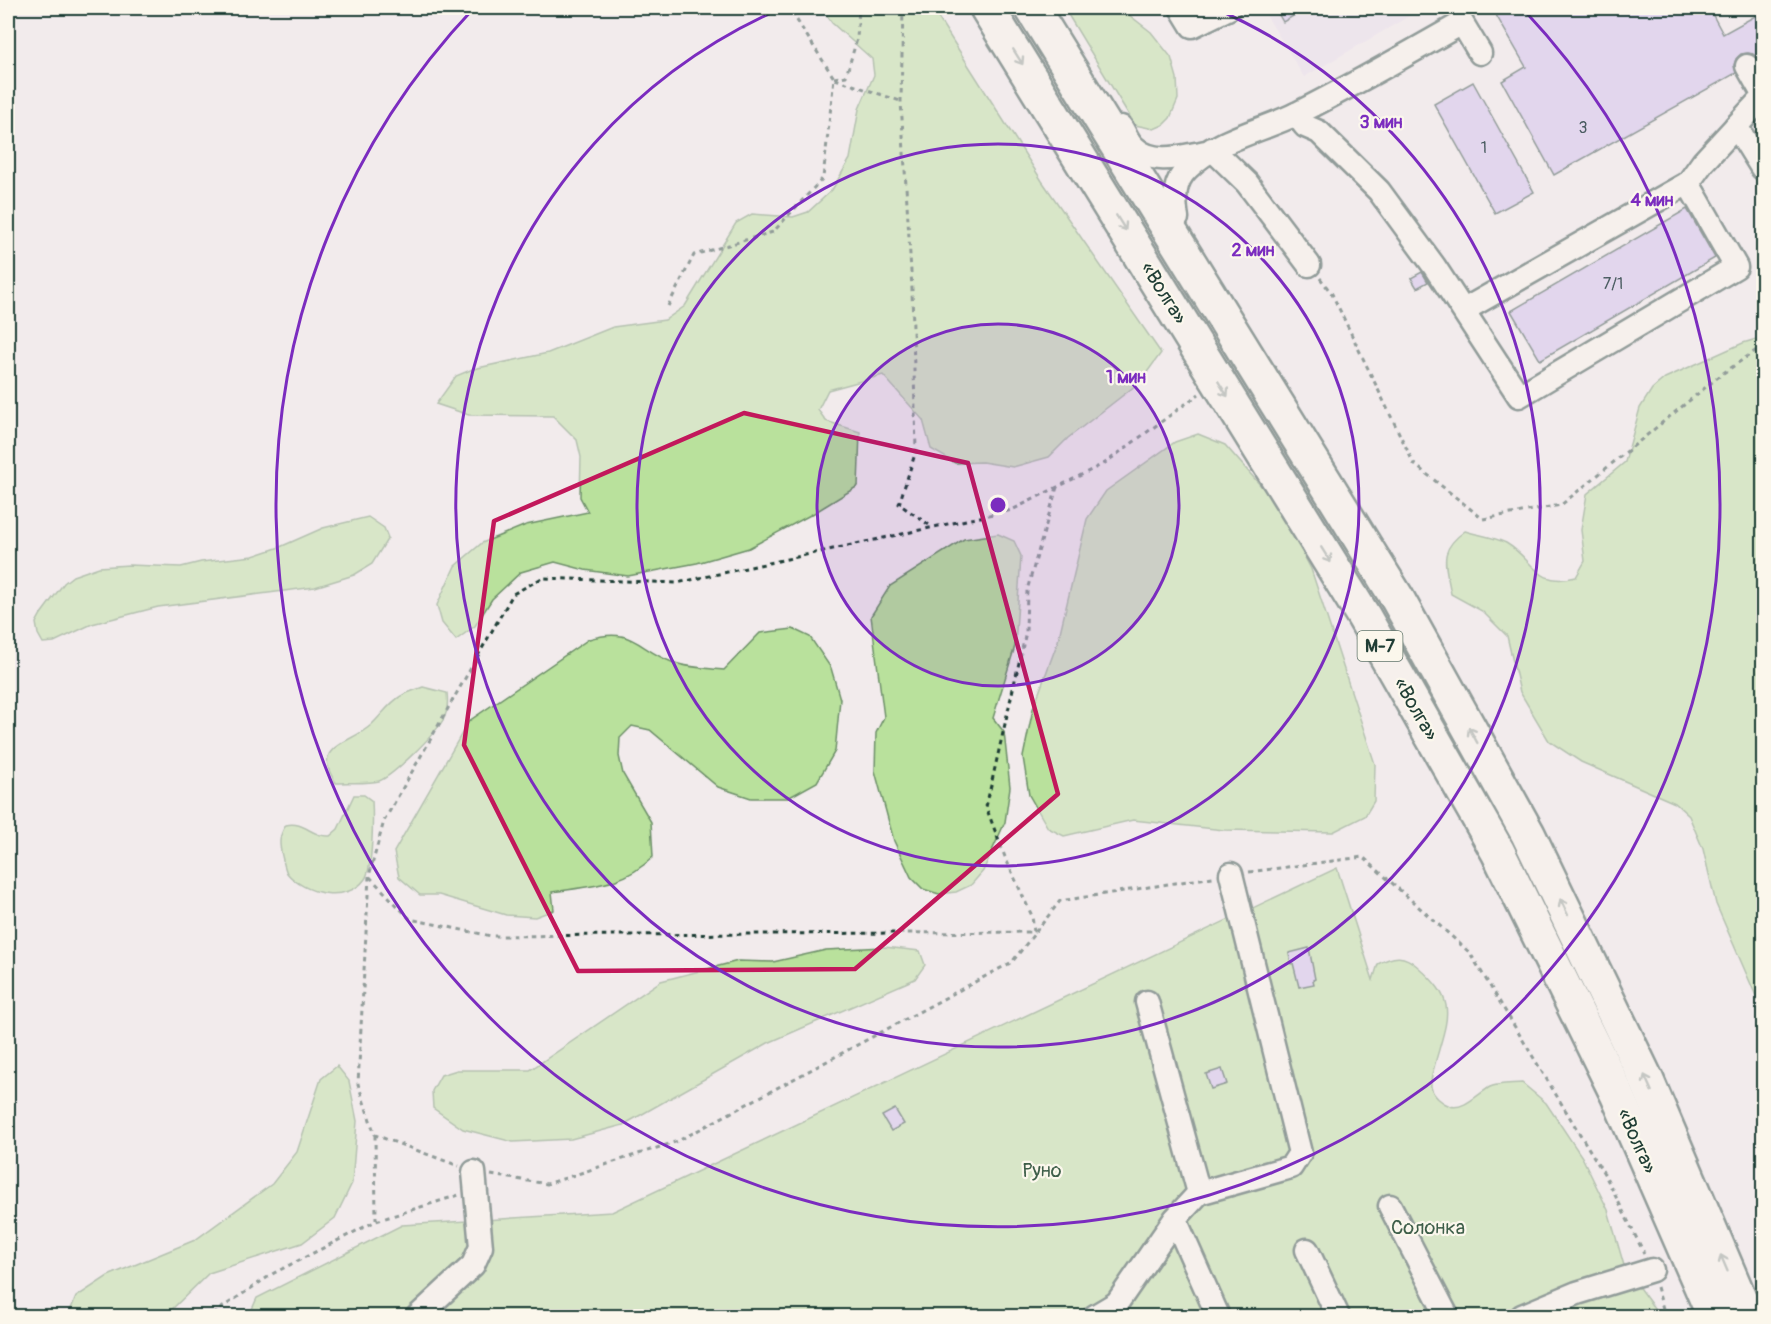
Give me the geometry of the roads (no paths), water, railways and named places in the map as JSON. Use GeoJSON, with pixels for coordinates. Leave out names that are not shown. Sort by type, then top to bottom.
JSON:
{"type":"FeatureCollection","features":[{"type":"Feature","properties":{"kind":"highway","name":"«Волга»"},"geometry":{"type":"LineString","coordinates":[[987,8],[1364,616],[1498,852],[1617,1094],[1714,1317]]}},
{"type":"Feature","properties":{"kind":"highway","name":"«Волга»"},"geometry":{"type":"LineString","coordinates":[[1032,8],[1397,598],[1528,834],[1647,1081],[1747,1317]]}},
{"type":"Feature","properties":{"kind":"lane"},"geometry":{"type":"LineString","coordinates":[[1186,17],[1229,8]]}},
{"type":"Feature","properties":{"kind":"lane"},"geometry":{"type":"LineString","coordinates":[[1134,147],[1149,156],[1165,159],[1210,151],[1296,114],[1462,15],[1480,53]]}},
{"type":"Feature","properties":{"kind":"lane"},"geometry":{"type":"LineString","coordinates":[[1464,310],[1688,183],[1703,162],[1764,96],[1747,66]]}},
{"type":"Feature","properties":{"kind":"lane"},"geometry":{"type":"LineString","coordinates":[[1077,80],[1099,96],[1111,110],[1178,218],[1203,261],[1216,306]]}},
{"type":"Feature","properties":{"kind":"lane"},"geometry":{"type":"LineString","coordinates":[[1296,114],[1305,126],[1319,132],[1379,191],[1434,266],[1519,396],[1736,267],[1688,183]]}},
{"type":"Feature","properties":{"kind":"lane"},"geometry":{"type":"LineString","coordinates":[[1736,126],[1762,168]]}},
{"type":"Feature","properties":{"kind":"lane"},"geometry":{"type":"LineString","coordinates":[[1178,218],[1174,199],[1176,184],[1187,169],[1210,151]]}},
{"type":"Feature","properties":{"kind":"lane"},"geometry":{"type":"LineString","coordinates":[[1210,151],[1247,183],[1309,265]]}},
{"type":"Feature","properties":{"kind":"lane"},"geometry":{"type":"LineString","coordinates":[[1095,1317],[1117,1303],[1175,1219],[1199,1193],[1291,1167],[1300,1153],[1231,874]]}},
{"type":"Feature","properties":{"kind":"lane"},"geometry":{"type":"LineString","coordinates":[[1147,1002],[1199,1193]]}},
{"type":"Feature","properties":{"kind":"lane"},"geometry":{"type":"LineString","coordinates":[[418,1317],[473,1265],[481,1247],[475,1181]]}},
{"type":"Feature","properties":{"kind":"lane"},"geometry":{"type":"LineString","coordinates":[[1390,1206],[1447,1317]]}},
{"type":"Feature","properties":{"kind":"lane"},"geometry":{"type":"LineString","coordinates":[[1175,1219],[1218,1317]]}},
{"type":"Feature","properties":{"kind":"lane"},"geometry":{"type":"LineString","coordinates":[[1308,1250],[1338,1317]]}},
{"type":"Feature","properties":{"kind":"lane"},"geometry":{"type":"LineString","coordinates":[[1522,1317],[1577,1293],[1653,1270]]}},
{"type":"Feature","properties":{"kind":"park label","name":"Руно"},"geometry":{"type":"Point","coordinates":[1042,1170]}},
{"type":"Feature","properties":{"kind":"park label","name":"Солонка"},"geometry":{"type":"Point","coordinates":[1428,1227]}}]}
